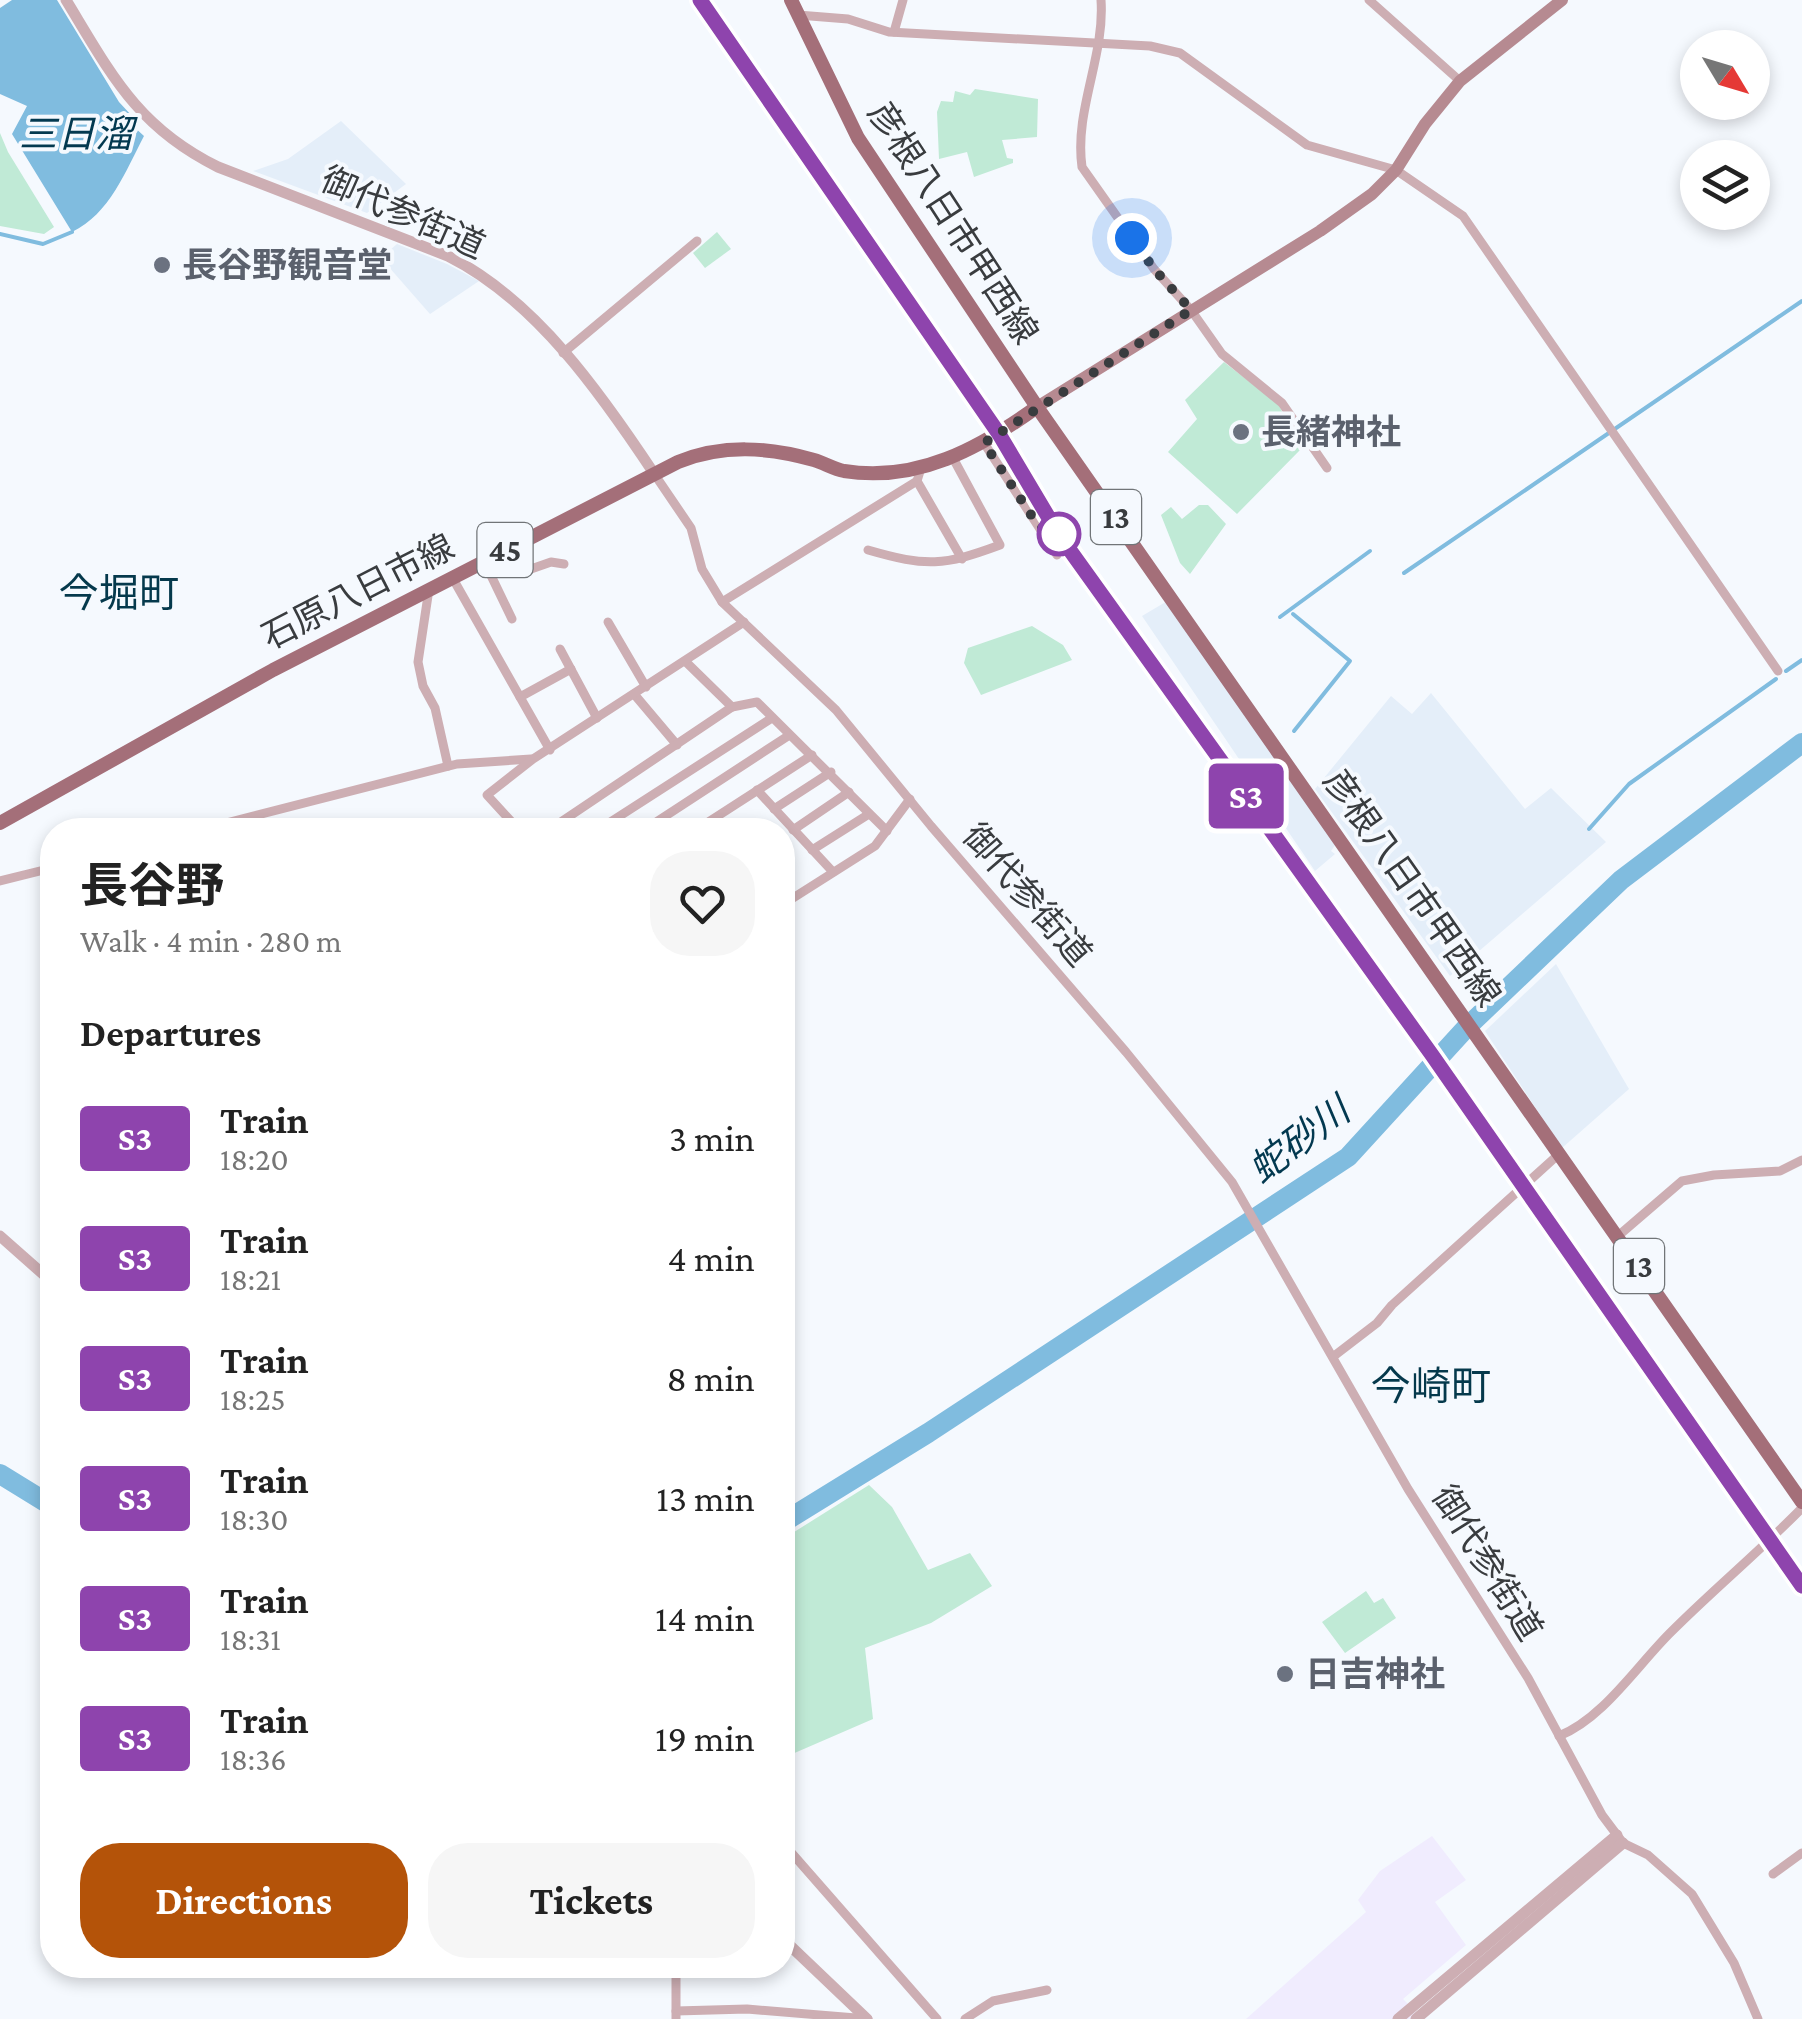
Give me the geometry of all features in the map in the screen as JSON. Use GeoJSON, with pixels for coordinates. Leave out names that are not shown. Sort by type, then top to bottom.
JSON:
{"type":"FeatureCollection","features":[{"type":"Feature","properties":{"kind":"main road","name":"彦根八日市甲西線"},"geometry":{"type":"LineString","coordinates":[[791,0],[858,138],[1037,407],[1802,1505]]}},
{"type":"Feature","properties":{"kind":"main road"},"geometry":{"type":"LineString","coordinates":[[1037,407],[1372,194],[1396,170],[1425,124],[1460,81],[1562,0]]}},
{"type":"Feature","properties":{"kind":"main road","name":"石原八日市線"},"geometry":{"type":"LineString","coordinates":[[0,823],[272,670],[700,453],[738,448],[782,453],[843,471],[919,474],[984,443],[1037,407]]}},
{"type":"Feature","properties":{"kind":"street","name":"御代参街道"},"geometry":{"type":"LineString","coordinates":[[66,0],[143,117],[218,167],[466,265],[519,304],[616,415],[691,528],[702,569],[722,602],[836,710],[1232,1182],[1405,1484],[1528,1678],[1602,1816],[1620,1839],[1648,1856],[1692,1894],[1734,1963],[1758,2019]]}},
{"type":"Feature","properties":{"kind":"street"},"geometry":{"type":"LineString","coordinates":[[894,32],[903,0]]}},
{"type":"Feature","properties":{"kind":"street"},"geometry":{"type":"LineString","coordinates":[[1101,0],[1099,44],[1085,95],[1082,168],[1154,269],[1191,310],[1222,354],[1282,403],[1327,468]]}},
{"type":"Feature","properties":{"kind":"street"},"geometry":{"type":"LineString","coordinates":[[1369,0],[1460,81]]}},
{"type":"Feature","properties":{"kind":"street"},"geometry":{"type":"LineString","coordinates":[[798,15],[848,19],[894,32],[1150,46],[1180,54],[1307,145],[1396,170],[1463,216],[1778,671]]}},
{"type":"Feature","properties":{"kind":"street"},"geometry":{"type":"LineString","coordinates":[[563,353],[698,241]]}},
{"type":"Feature","properties":{"kind":"street"},"geometry":{"type":"LineString","coordinates":[[984,443],[1057,556]]}},
{"type":"Feature","properties":{"kind":"street"},"geometry":{"type":"LineString","coordinates":[[868,550],[908,562],[937,564],[1000,545],[953,458]]}},
{"type":"Feature","properties":{"kind":"street"},"geometry":{"type":"LineString","coordinates":[[722,602],[919,474],[962,559]]}},
{"type":"Feature","properties":{"kind":"street"},"geometry":{"type":"LineString","coordinates":[[519,543],[531,570],[551,562],[564,564]]}},
{"type":"Feature","properties":{"kind":"street"},"geometry":{"type":"LineString","coordinates":[[484,561],[512,618]]}},
{"type":"Feature","properties":{"kind":"street"},"geometry":{"type":"LineString","coordinates":[[452,577],[550,750]]}},
{"type":"Feature","properties":{"kind":"street"},"geometry":{"type":"LineString","coordinates":[[429,589],[418,662],[423,686],[435,708],[448,766]]}},
{"type":"Feature","properties":{"kind":"street"},"geometry":{"type":"LineString","coordinates":[[608,622],[646,687]]}},
{"type":"Feature","properties":{"kind":"street"},"geometry":{"type":"LineString","coordinates":[[508,818],[487,795],[534,759],[744,622]]}},
{"type":"Feature","properties":{"kind":"street"},"geometry":{"type":"LineString","coordinates":[[560,649],[597,718]]}},
{"type":"Feature","properties":{"kind":"street"},"geometry":{"type":"LineString","coordinates":[[686,662],[732,707]]}},
{"type":"Feature","properties":{"kind":"street"},"geometry":{"type":"LineString","coordinates":[[520,696],[570,669]]}},
{"type":"Feature","properties":{"kind":"street"},"geometry":{"type":"LineString","coordinates":[[634,694],[676,746]]}},
{"type":"Feature","properties":{"kind":"street"},"geometry":{"type":"LineString","coordinates":[[567,818],[732,707],[757,702],[887,831]]}},
{"type":"Feature","properties":{"kind":"street"},"geometry":{"type":"LineString","coordinates":[[617,818],[772,718]]}},
{"type":"Feature","properties":{"kind":"street"},"geometry":{"type":"LineString","coordinates":[[662,818],[788,736]]}},
{"type":"Feature","properties":{"kind":"street"},"geometry":{"type":"LineString","coordinates":[[714,818],[812,754]]}},
{"type":"Feature","properties":{"kind":"street"},"geometry":{"type":"LineString","coordinates":[[246,818],[448,766],[534,759]]}},
{"type":"Feature","properties":{"kind":"street"},"geometry":{"type":"LineString","coordinates":[[774,809],[831,772]]}},
{"type":"Feature","properties":{"kind":"street"},"geometry":{"type":"LineString","coordinates":[[757,790],[783,818]]}},
{"type":"Feature","properties":{"kind":"street"},"geometry":{"type":"LineString","coordinates":[[795,829],[849,792]]}},
{"type":"Feature","properties":{"kind":"street"},"geometry":{"type":"LineString","coordinates":[[795,897],[875,846],[910,798]]}},
{"type":"Feature","properties":{"kind":"street"},"geometry":{"type":"LineString","coordinates":[[812,850],[869,814]]}},
{"type":"Feature","properties":{"kind":"street"},"geometry":{"type":"LineString","coordinates":[[795,831],[833,872]]}},
{"type":"Feature","properties":{"kind":"street"},"geometry":{"type":"LineString","coordinates":[[0,882],[40,871]]}},
{"type":"Feature","properties":{"kind":"street"},"geometry":{"type":"LineString","coordinates":[[1334,1356],[1378,1323],[1392,1305],[1559,1154]]}},
{"type":"Feature","properties":{"kind":"street"},"geometry":{"type":"LineString","coordinates":[[1618,1236],[1682,1182],[1714,1175],[1780,1170],[1802,1160]]}},
{"type":"Feature","properties":{"kind":"street"},"geometry":{"type":"LineString","coordinates":[[0,1236],[40,1271]]}},
{"type":"Feature","properties":{"kind":"street"},"geometry":{"type":"LineString","coordinates":[[1559,1736],[1586,1720],[1632,1678],[1667,1635],[1802,1505]]}},
{"type":"Feature","properties":{"kind":"street"},"geometry":{"type":"LineString","coordinates":[[1398,2019],[1620,1839]]}},
{"type":"Feature","properties":{"kind":"street"},"geometry":{"type":"LineString","coordinates":[[1416,2019],[1620,1839]]}},
{"type":"Feature","properties":{"kind":"street"},"geometry":{"type":"LineString","coordinates":[[1773,1874],[1802,1854]]}},
{"type":"Feature","properties":{"kind":"street"},"geometry":{"type":"LineString","coordinates":[[795,1857],[936,2019]]}},
{"type":"Feature","properties":{"kind":"street"},"geometry":{"type":"LineString","coordinates":[[795,1950],[867,2019]]}},
{"type":"Feature","properties":{"kind":"street"},"geometry":{"type":"LineString","coordinates":[[676,1978],[676,2015],[747,2008],[867,2019]]}},
{"type":"Feature","properties":{"kind":"street"},"geometry":{"type":"LineString","coordinates":[[965,2019],[993,2000],[1046,1990]]}},
{"type":"Feature","properties":{"kind":"shaded area"},"geometry":{"type":"Polygon","coordinates":[[[341,121],[406,184],[367,213],[253,171],[288,159],[341,121]]]}},
{"type":"Feature","properties":{"kind":"shaded area"},"geometry":{"type":"Polygon","coordinates":[[[397,244],[479,281],[430,314],[381,258],[397,244]]]}},
{"type":"Feature","properties":{"kind":"shaded area"},"geometry":{"type":"Polygon","coordinates":[[[1169,600],[1335,845],[1331,851],[1335,854],[1315,871],[1142,616],[1169,600]]]}},
{"type":"Feature","properties":{"kind":"shaded area"},"geometry":{"type":"Polygon","coordinates":[[[1431,693],[1525,809],[1551,788],[1606,842],[1450,976],[1315,789],[1391,696],[1412,714],[1431,693]]]}},
{"type":"Feature","properties":{"kind":"shaded area"},"geometry":{"type":"Polygon","coordinates":[[[1556,964],[1629,1089],[1562,1148],[1485,1031],[1556,964]]]}},
{"type":"Feature","properties":{"kind":"shaded area"},"geometry":{"type":"Polygon","coordinates":[[[1432,1836],[1466,1880],[1435,1902],[1466,1945],[1403,1999],[1423,2019],[1246,2019],[1366,1912],[1358,1900],[1380,1871],[1432,1836]]]}},
{"type":"Feature","properties":{"kind":"green space"},"geometry":{"type":"Polygon","coordinates":[[[975,89],[1038,99],[1037,137],[1002,140],[1007,158],[1013,159],[1013,163],[974,177],[967,152],[939,159],[937,112],[941,101],[953,102],[955,91],[970,95],[975,89]]]}},
{"type":"Feature","properties":{"kind":"green space"},"geometry":{"type":"Polygon","coordinates":[[[0,133],[54,227],[44,234],[0,226],[0,133]]]}},
{"type":"Feature","properties":{"kind":"green space"},"geometry":{"type":"Polygon","coordinates":[[[717,232],[731,249],[705,268],[693,253],[717,232]]]}},
{"type":"Feature","properties":{"kind":"green space","name":"長緒神社"},"geometry":{"type":"Polygon","coordinates":[[[1224,362],[1278,404],[1302,448],[1237,514],[1168,452],[1197,419],[1185,400],[1224,362]]]}},
{"type":"Feature","properties":{"kind":"green space"},"geometry":{"type":"Polygon","coordinates":[[[1199,505],[1208,505],[1226,524],[1190,574],[1180,563],[1161,515],[1171,507],[1182,519],[1199,505]]]}},
{"type":"Feature","properties":{"kind":"green space"},"geometry":{"type":"Polygon","coordinates":[[[1032,626],[1063,645],[1072,660],[981,695],[964,663],[968,648],[1032,626]]]}},
{"type":"Feature","properties":{"kind":"green space"},"geometry":{"type":"Polygon","coordinates":[[[869,1485],[892,1507],[928,1570],[970,1553],[992,1586],[931,1623],[865,1648],[873,1719],[795,1753],[795,1531],[869,1485]]]}},
{"type":"Feature","properties":{"kind":"green space"},"geometry":{"type":"Polygon","coordinates":[[[1366,1591],[1374,1603],[1383,1598],[1396,1618],[1345,1653],[1322,1622],[1366,1591]]]}},
{"type":"Feature","properties":{"kind":"water","name":"三日溜"},"geometry":{"type":"Polygon","coordinates":[[[12,0],[57,0],[119,102],[132,116],[133,126],[144,136],[107,203],[72,232],[12,134],[27,106],[0,94],[0,8],[12,0]]]}},
{"type":"Feature","properties":{"kind":"waterway"},"geometry":{"type":"LineString","coordinates":[[0,234],[43,244],[72,232]]}},
{"type":"Feature","properties":{"kind":"waterway"},"geometry":{"type":"LineString","coordinates":[[1404,573],[1802,301]]}},
{"type":"Feature","properties":{"kind":"waterway"},"geometry":{"type":"LineString","coordinates":[[1280,617],[1370,551]]}},
{"type":"Feature","properties":{"kind":"waterway"},"geometry":{"type":"LineString","coordinates":[[1293,614],[1350,661],[1294,731]]}},
{"type":"Feature","properties":{"kind":"waterway"},"geometry":{"type":"LineString","coordinates":[[1786,671],[1802,660]]}},
{"type":"Feature","properties":{"kind":"waterway"},"geometry":{"type":"LineString","coordinates":[[1589,829],[1629,784],[1776,679]]}},
{"type":"Feature","properties":{"kind":"waterway","name":"蛇砂川"},"geometry":{"type":"LineString","coordinates":[[795,1515],[928,1433],[1348,1157],[1466,1028],[1621,880],[1802,743]]}},
{"type":"Feature","properties":{"kind":"waterway","name":"蛇砂川"},"geometry":{"type":"LineString","coordinates":[[0,1474],[40,1499]]}},
{"type":"Feature","properties":{"kind":"railway"},"geometry":{"type":"LineString","coordinates":[[700,0],[999,434],[1059,535],[1432,1055],[1802,1586]]}},
{"type":"Feature","properties":{"kind":"train","name":"S3"},"geometry":{"type":"LineString","coordinates":[[700,0],[999,434],[1059,535],[1122,626],[1432,1055],[1802,1586]]}},
{"type":"Feature","properties":{"kind":"place","name":"長谷野観音堂"},"geometry":{"type":"Point","coordinates":[162,265]}},
{"type":"Feature","properties":{"kind":"place","name":"長緒神社"},"geometry":{"type":"Point","coordinates":[1241,432]}},
{"type":"Feature","properties":{"kind":"place","name":"日吉神社"},"geometry":{"type":"Point","coordinates":[1285,1674]}},
{"type":"Feature","properties":{"kind":"district","name":"今堀町"},"geometry":{"type":"Point","coordinates":[119,593]}},
{"type":"Feature","properties":{"kind":"district","name":"今崎町"},"geometry":{"type":"Point","coordinates":[1431,1386]}},
{"type":"Feature","properties":{"kind":"route"},"geometry":{"type":"LineString","coordinates":[[1059,534],[1039,527],[984,443],[1191,310],[1132,238]]}}]}
